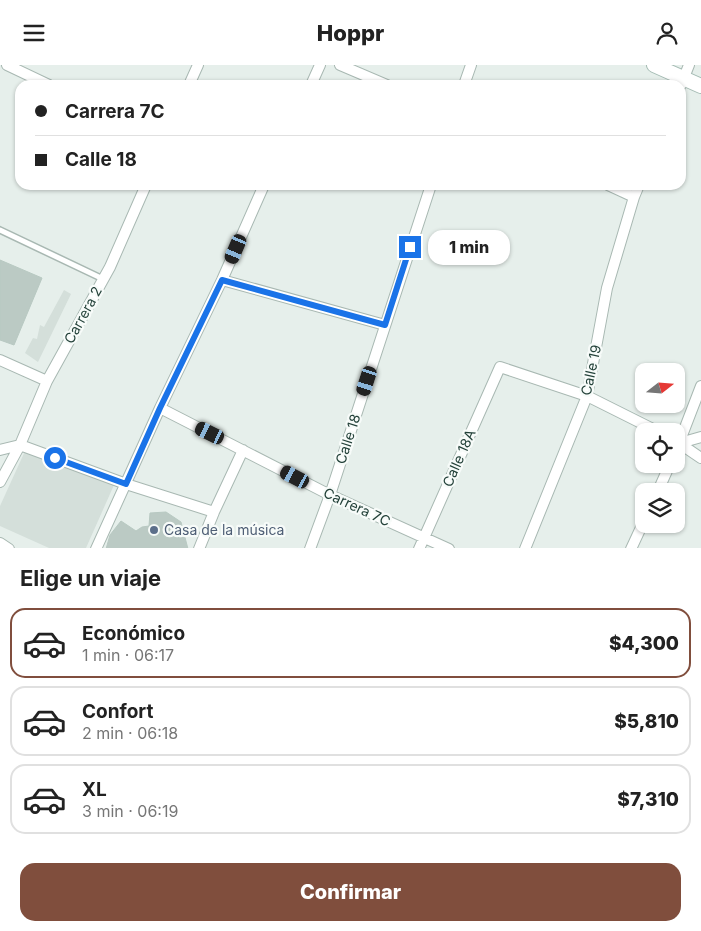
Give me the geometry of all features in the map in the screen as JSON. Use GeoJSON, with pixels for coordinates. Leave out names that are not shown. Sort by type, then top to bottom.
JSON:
{"type":"FeatureCollection","features":[{"type":"Feature","properties":{"kind":"street"},"geometry":{"type":"LineString","coordinates":[[7,65],[38,80]]}},
{"type":"Feature","properties":{"kind":"street"},"geometry":{"type":"LineString","coordinates":[[191,80],[198,65]]}},
{"type":"Feature","properties":{"kind":"street"},"geometry":{"type":"LineString","coordinates":[[313,80],[320,65]]}},
{"type":"Feature","properties":{"kind":"street"},"geometry":{"type":"LineString","coordinates":[[340,65],[375,80]]}},
{"type":"Feature","properties":{"kind":"street"},"geometry":{"type":"LineString","coordinates":[[466,80],[471,65]]}},
{"type":"Feature","properties":{"kind":"street"},"geometry":{"type":"LineString","coordinates":[[654,65],[684,76],[701,86]]}},
{"type":"Feature","properties":{"kind":"street","name":"Carrera 2"},"geometry":{"type":"LineString","coordinates":[[0,482],[20,445],[47,381],[103,279],[144,190]]}},
{"type":"Feature","properties":{"kind":"street"},"geometry":{"type":"LineString","coordinates":[[96,548],[160,408],[222,280],[262,190]]}},
{"type":"Feature","properties":{"kind":"street","name":"Calle 18"},"geometry":{"type":"LineString","coordinates":[[310,548],[330,495],[429,190]]}},
{"type":"Feature","properties":{"kind":"street"},"geometry":{"type":"LineString","coordinates":[[619,190],[634,197]]}},
{"type":"Feature","properties":{"kind":"street","name":"Calle 19"},"geometry":{"type":"LineString","coordinates":[[525,548],[586,396],[607,288],[637,190]]}},
{"type":"Feature","properties":{"kind":"street"},"geometry":{"type":"LineString","coordinates":[[222,280],[385,325]]}},
{"type":"Feature","properties":{"kind":"street"},"geometry":{"type":"LineString","coordinates":[[0,360],[47,381]]}},
{"type":"Feature","properties":{"kind":"street","name":"Calle 18A"},"geometry":{"type":"LineString","coordinates":[[419,548],[500,367],[586,396]]}},
{"type":"Feature","properties":{"kind":"street"},"geometry":{"type":"LineString","coordinates":[[685,427],[701,386]]}},
{"type":"Feature","properties":{"kind":"street"},"geometry":{"type":"LineString","coordinates":[[586,396],[641,423]]}},
{"type":"Feature","properties":{"kind":"street","name":"Carrera 7C"},"geometry":{"type":"LineString","coordinates":[[160,408],[330,495],[447,548]]}},
{"type":"Feature","properties":{"kind":"street"},"geometry":{"type":"LineString","coordinates":[[685,443],[701,437]]}},
{"type":"Feature","properties":{"kind":"street"},"geometry":{"type":"LineString","coordinates":[[0,450],[20,445],[126,484],[214,512]]}},
{"type":"Feature","properties":{"kind":"street"},"geometry":{"type":"LineString","coordinates":[[685,449],[701,458]]}},
{"type":"Feature","properties":{"kind":"street"},"geometry":{"type":"LineString","coordinates":[[199,548],[243,450]]}},
{"type":"Feature","properties":{"kind":"street"},"geometry":{"type":"LineString","coordinates":[[631,548],[638,533]]}},
{"type":"Feature","properties":{"kind":"lane"},"geometry":{"type":"LineString","coordinates":[[0,230],[103,279]]}},
{"type":"Feature","properties":{"kind":"shaded area"},"geometry":{"type":"Polygon","coordinates":[[[64,290],[71,294],[38,362],[25,353],[33,338],[37,339],[40,325],[44,327],[64,290]]]}},
{"type":"Feature","properties":{"kind":"shaded area"},"geometry":{"type":"Polygon","coordinates":[[[25,451],[114,485],[86,548],[49,548],[0,526],[0,506],[25,451]]]}},
{"type":"Feature","properties":{"kind":"building"},"geometry":{"type":"Polygon","coordinates":[[[0,260],[42,278],[14,345],[0,340],[0,260]]]}},
{"type":"Feature","properties":{"kind":"building","name":"Casa de la música"},"geometry":{"type":"Polygon","coordinates":[[[166,512],[181,522],[188,548],[106,548],[110,535],[121,521],[136,531],[142,527],[149,526],[150,513],[166,512]]]}},
{"type":"Feature","properties":{"kind":"place","name":"Casa de la música"},"geometry":{"type":"Point","coordinates":[154,530]}},
{"type":"Feature","properties":{"kind":"route"},"geometry":{"type":"LineString","coordinates":[[55,458],[126,484],[160,408],[222,280],[385,325],[410,247]]}}]}
